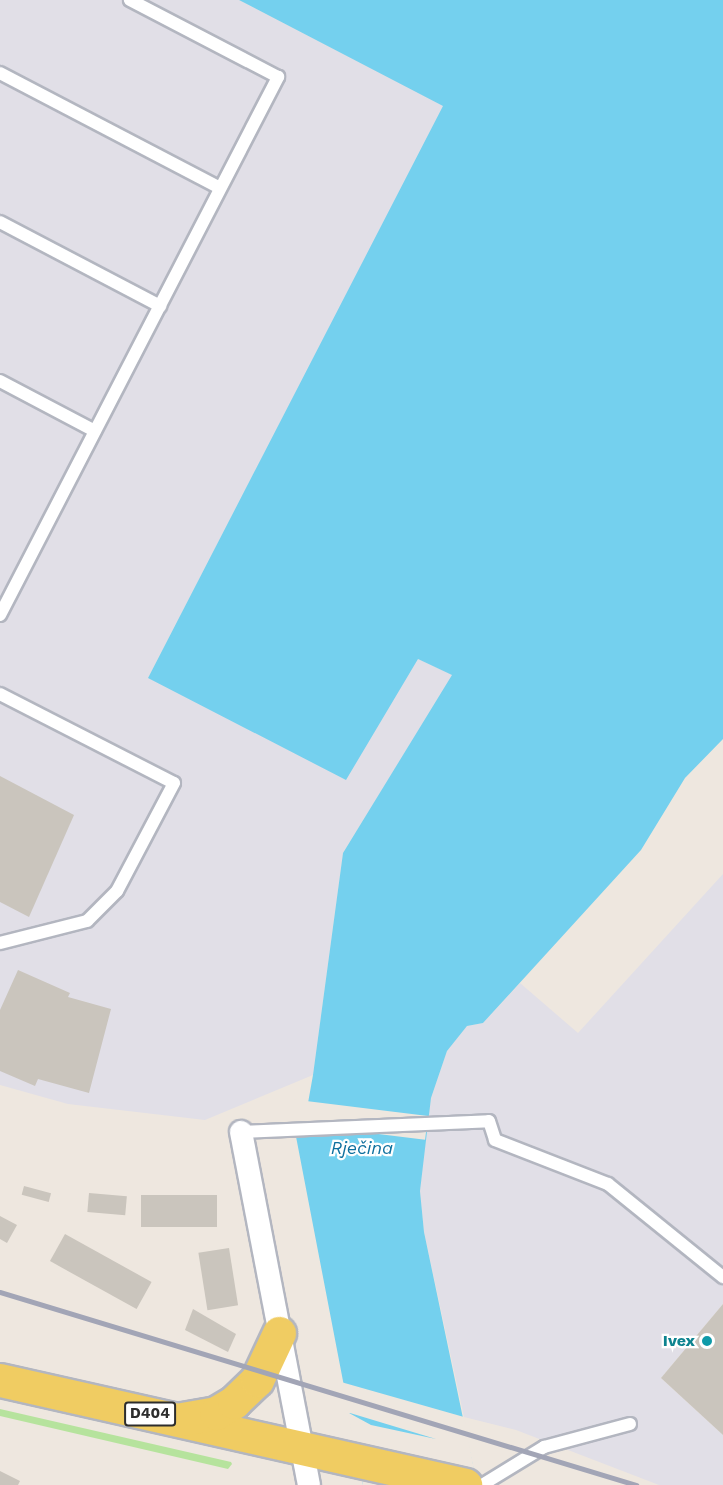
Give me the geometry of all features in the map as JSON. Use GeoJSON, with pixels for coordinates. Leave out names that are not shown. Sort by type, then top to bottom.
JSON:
{"type":"FeatureCollection","features":[{"type":"Feature","properties":{"kind":"main road"},"geometry":{"type":"LineString","coordinates":[[172,1419],[206,1416],[234,1401],[257,1380],[279,1333]]}},
{"type":"Feature","properties":{"kind":"main road","name":"D404"},"geometry":{"type":"LineString","coordinates":[[0,1380],[465,1485]]}},
{"type":"Feature","properties":{"kind":"main road"},"geometry":{"type":"LineString","coordinates":[[402,1485],[434,1478]]}},
{"type":"Feature","properties":{"kind":"street"},"geometry":{"type":"LineString","coordinates":[[241,1132],[309,1485]]}},
{"type":"Feature","properties":{"kind":"lane"},"geometry":{"type":"LineString","coordinates":[[0,615],[278,77],[130,0]]}},
{"type":"Feature","properties":{"kind":"lane"},"geometry":{"type":"LineString","coordinates":[[0,73],[220,188]]}},
{"type":"Feature","properties":{"kind":"lane"},"geometry":{"type":"LineString","coordinates":[[0,222],[160,306]]}},
{"type":"Feature","properties":{"kind":"lane"},"geometry":{"type":"LineString","coordinates":[[0,381],[95,431]]}},
{"type":"Feature","properties":{"kind":"lane"},"geometry":{"type":"LineString","coordinates":[[0,694],[174,783],[117,891],[87,921],[0,943]]}},
{"type":"Feature","properties":{"kind":"lane"},"geometry":{"type":"LineString","coordinates":[[241,1132],[489,1121],[495,1140],[608,1184],[723,1277]]}},
{"type":"Feature","properties":{"kind":"lane"},"geometry":{"type":"LineString","coordinates":[[482,1485],[544,1448],[630,1424]]}},
{"type":"Feature","properties":{"kind":"shaded area"},"geometry":{"type":"Polygon","coordinates":[[[0,0],[239,0],[444,106],[148,678],[418,659],[453,675],[343,853],[313,1075],[205,1120],[68,1104],[0,1085],[0,0]]]}},
{"type":"Feature","properties":{"kind":"shaded area"},"geometry":{"type":"Polygon","coordinates":[[[723,874],[723,1304],[661,1378],[723,1435],[723,1485],[659,1485],[516,1430],[464,1417],[424,1232],[420,1191],[425,1140],[431,1098],[447,1051],[467,1026],[483,1023],[520,983],[578,1033],[723,874]]]}},
{"type":"Feature","properties":{"kind":"green space"},"geometry":{"type":"Polygon","coordinates":[[[0,1409],[232,1464],[228,1469],[0,1416],[0,1409]]]}},
{"type":"Feature","properties":{"kind":"water","name":"Rječina"},"geometry":{"type":"Polygon","coordinates":[[[239,0],[723,0],[723,739],[685,778],[641,850],[483,1023],[467,1026],[447,1051],[431,1098],[420,1191],[424,1232],[477,1485],[363,1485],[293,1121],[308,1103],[343,853],[452,675],[418,659],[346,780],[148,678],[443,106],[239,0]]]}},
{"type":"Feature","properties":{"kind":"pier"},"geometry":{"type":"Polygon","coordinates":[[[294,1100],[428,1116],[425,1140],[291,1123],[294,1100]]]}},
{"type":"Feature","properties":{"kind":"pier"},"geometry":{"type":"Polygon","coordinates":[[[341,1382],[464,1417],[477,1485],[363,1485],[341,1382]],[[349,1413],[371,1425],[436,1439],[349,1413]]]}},
{"type":"Feature","properties":{"kind":"building"},"geometry":{"type":"Polygon","coordinates":[[[0,776],[74,815],[29,917],[0,902],[0,776]]]}},
{"type":"Feature","properties":{"kind":"building"},"geometry":{"type":"Polygon","coordinates":[[[18,970],[70,993],[68,997],[111,1009],[89,1093],[38,1079],[35,1086],[0,1071],[0,1010],[18,970]]]}},
{"type":"Feature","properties":{"kind":"building"},"geometry":{"type":"Polygon","coordinates":[[[24,1186],[51,1193],[49,1202],[22,1195],[24,1186]]]}},
{"type":"Feature","properties":{"kind":"building"},"geometry":{"type":"Polygon","coordinates":[[[89,1193],[127,1196],[125,1215],[87,1212],[89,1193]]]}},
{"type":"Feature","properties":{"kind":"building"},"geometry":{"type":"Polygon","coordinates":[[[141,1195],[217,1195],[217,1227],[141,1227],[141,1195]]]}},
{"type":"Feature","properties":{"kind":"building"},"geometry":{"type":"Polygon","coordinates":[[[0,1216],[17,1225],[7,1243],[0,1239],[0,1216]]]}},
{"type":"Feature","properties":{"kind":"building"},"geometry":{"type":"Polygon","coordinates":[[[65,1234],[152,1282],[137,1309],[50,1261],[65,1234]]]}},
{"type":"Feature","properties":{"kind":"building"},"geometry":{"type":"Polygon","coordinates":[[[229,1248],[238,1305],[207,1310],[198,1253],[229,1248]]]}},
{"type":"Feature","properties":{"kind":"building","name":"Ivex"},"geometry":{"type":"Polygon","coordinates":[[[723,1304],[723,1435],[661,1378],[723,1304]]]}},
{"type":"Feature","properties":{"kind":"building"},"geometry":{"type":"Polygon","coordinates":[[[193,1309],[236,1334],[228,1352],[185,1330],[193,1309]]]}},
{"type":"Feature","properties":{"kind":"building"},"geometry":{"type":"Polygon","coordinates":[[[0,1471],[20,1481],[18,1485],[0,1485],[0,1471]]]}},
{"type":"Feature","properties":{"kind":"railway"},"geometry":{"type":"LineString","coordinates":[[0,1292],[636,1485]]}},
{"type":"Feature","properties":{"kind":"place","name":"Ivex"},"geometry":{"type":"Point","coordinates":[707,1341]}}]}
